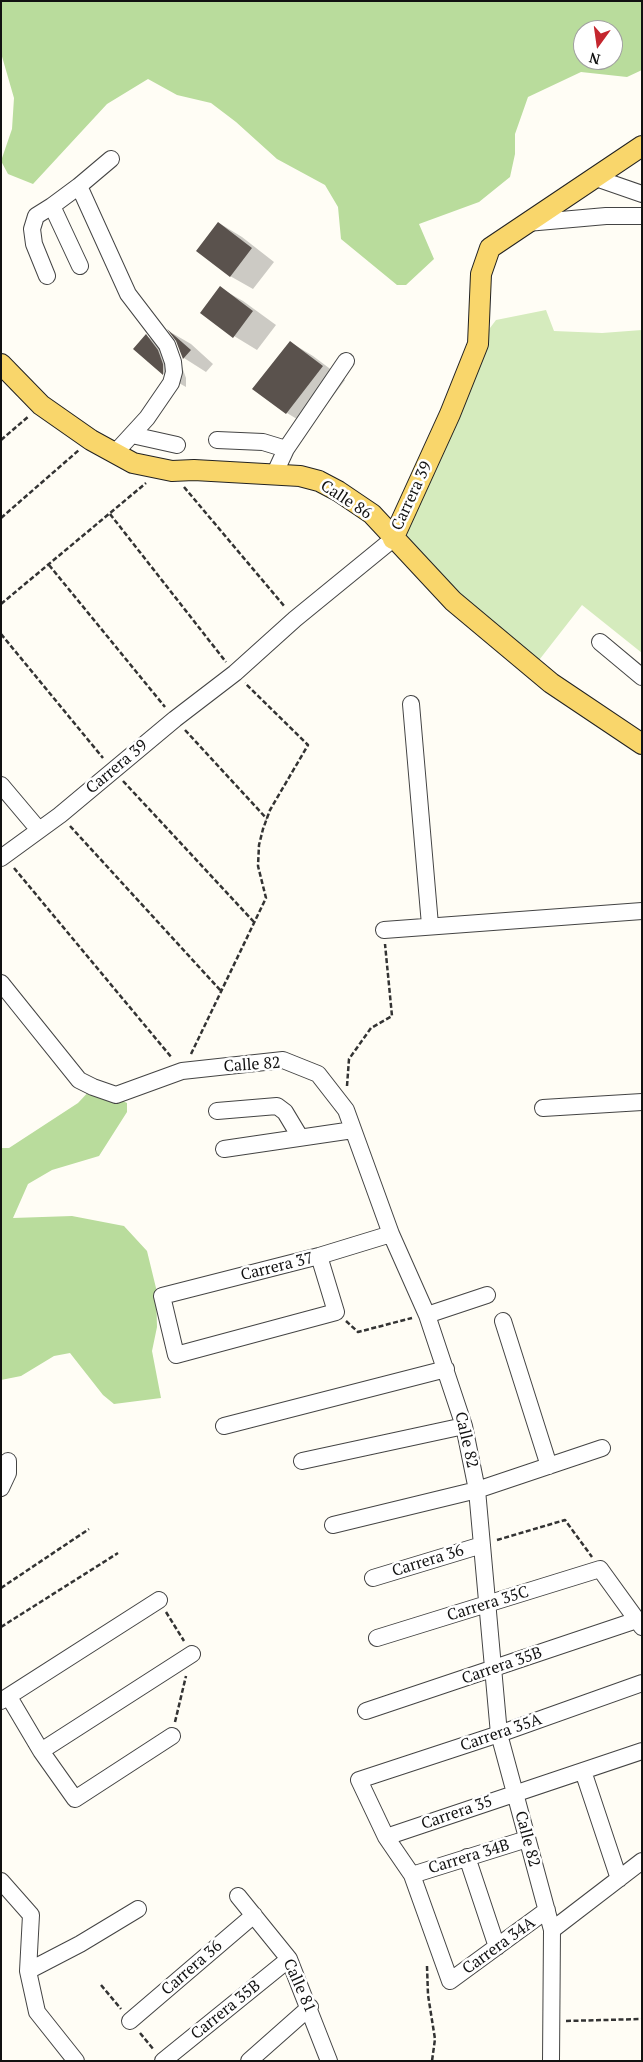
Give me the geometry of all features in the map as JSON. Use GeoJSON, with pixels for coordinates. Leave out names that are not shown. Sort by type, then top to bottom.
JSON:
{"type":"FeatureCollection","features":[{"type":"Feature","properties":{"kind":"main road","name":"Carrera 39"},"geometry":{"type":"LineString","coordinates":[[392,538],[450,414],[478,344],[481,274],[490,248],[593,177],[642,146]]}},
{"type":"Feature","properties":{"kind":"main road","name":"Calle 86"},"geometry":{"type":"LineString","coordinates":[[1,364],[41,405],[91,440],[133,463],[172,472],[194,470],[300,476],[326,484],[372,514],[392,538],[453,600],[551,683],[642,744]]}},
{"type":"Feature","properties":{"kind":"street"},"geometry":{"type":"LineString","coordinates":[[47,276],[34,244],[32,229],[36,216],[79,186],[110,159]]}},
{"type":"Feature","properties":{"kind":"street"},"geometry":{"type":"LineString","coordinates":[[593,177],[642,194]]}},
{"type":"Feature","properties":{"kind":"street"},"geometry":{"type":"LineString","coordinates":[[79,186],[128,294],[164,340],[173,362],[171,383],[132,435],[114,454]]}},
{"type":"Feature","properties":{"kind":"street"},"geometry":{"type":"LineString","coordinates":[[52,206],[80,266]]}},
{"type":"Feature","properties":{"kind":"street"},"geometry":{"type":"LineString","coordinates":[[527,223],[606,216],[642,216]]}},
{"type":"Feature","properties":{"kind":"street"},"geometry":{"type":"LineString","coordinates":[[274,475],[286,449],[346,361]]}},
{"type":"Feature","properties":{"kind":"street"},"geometry":{"type":"LineString","coordinates":[[132,435],[178,445]]}},
{"type":"Feature","properties":{"kind":"street"},"geometry":{"type":"LineString","coordinates":[[217,440],[263,442],[286,449]]}},
{"type":"Feature","properties":{"kind":"street","name":"Carrera 39"},"geometry":{"type":"LineString","coordinates":[[3,856],[60,815],[175,719],[235,673],[295,619],[392,538]]}},
{"type":"Feature","properties":{"kind":"street"},"geometry":{"type":"LineString","coordinates":[[600,642],[642,677]]}},
{"type":"Feature","properties":{"kind":"street"},"geometry":{"type":"LineString","coordinates":[[412,704],[430,925]]}},
{"type":"Feature","properties":{"kind":"street"},"geometry":{"type":"LineString","coordinates":[[1,785],[39,830]]}},
{"type":"Feature","properties":{"kind":"street"},"geometry":{"type":"LineString","coordinates":[[384,930],[430,925],[642,911]]}},
{"type":"Feature","properties":{"kind":"street","name":"Calle 82"},"geometry":{"type":"LineString","coordinates":[[1,983],[79,1080],[93,1088],[116,1095],[182,1071],[283,1060],[318,1074],[346,1110],[391,1234],[427,1314],[464,1426],[477,1490],[499,1734],[552,1930],[551,2061]]}},
{"type":"Feature","properties":{"kind":"street"},"geometry":{"type":"LineString","coordinates":[[543,1108],[642,1102]]}},
{"type":"Feature","properties":{"kind":"street"},"geometry":{"type":"LineString","coordinates":[[217,1111],[277,1106],[285,1112],[300,1137]]}},
{"type":"Feature","properties":{"kind":"street"},"geometry":{"type":"LineString","coordinates":[[224,1149],[353,1130]]}},
{"type":"Feature","properties":{"kind":"street","name":"Carrera 37"},"geometry":{"type":"LineString","coordinates":[[319,1256],[336,1312],[176,1355],[162,1296],[319,1256],[391,1234]]}},
{"type":"Feature","properties":{"kind":"street"},"geometry":{"type":"LineString","coordinates":[[427,1314],[486,1295]]}},
{"type":"Feature","properties":{"kind":"street"},"geometry":{"type":"LineString","coordinates":[[503,1321],[549,1466]]}},
{"type":"Feature","properties":{"kind":"street"},"geometry":{"type":"LineString","coordinates":[[224,1426],[446,1369]]}},
{"type":"Feature","properties":{"kind":"street"},"geometry":{"type":"LineString","coordinates":[[302,1461],[464,1426]]}},
{"type":"Feature","properties":{"kind":"street"},"geometry":{"type":"LineString","coordinates":[[333,1525],[477,1490],[602,1448]]}},
{"type":"Feature","properties":{"kind":"street"},"geometry":{"type":"LineString","coordinates":[[1,1488],[8,1472],[8,1461]]}},
{"type":"Feature","properties":{"kind":"street","name":"Carrera 36"},"geometry":{"type":"LineString","coordinates":[[373,1578],[482,1545]]}},
{"type":"Feature","properties":{"kind":"street"},"geometry":{"type":"LineString","coordinates":[[600,1569],[639,1624]]}},
{"type":"Feature","properties":{"kind":"street","name":"Carrera 35C"},"geometry":{"type":"LineString","coordinates":[[377,1638],[600,1569]]}},
{"type":"Feature","properties":{"kind":"street"},"geometry":{"type":"LineString","coordinates":[[159,1600],[5,1699],[75,1799],[172,1736]]}},
{"type":"Feature","properties":{"kind":"street","name":"Carrera 35B"},"geometry":{"type":"LineString","coordinates":[[366,1711],[639,1624]]}},
{"type":"Feature","properties":{"kind":"street"},"geometry":{"type":"LineString","coordinates":[[41,1751],[192,1654]]}},
{"type":"Feature","properties":{"kind":"street","name":"Carrera 35A"},"geometry":{"type":"LineString","coordinates":[[386,1837],[359,1780],[499,1734],[642,1683]]}},
{"type":"Feature","properties":{"kind":"street","name":"Carrera 35"},"geometry":{"type":"LineString","coordinates":[[386,1837],[641,1753]]}},
{"type":"Feature","properties":{"kind":"street"},"geometry":{"type":"LineString","coordinates":[[583,1771],[619,1879]]}},
{"type":"Feature","properties":{"kind":"street"},"geometry":{"type":"LineString","coordinates":[[386,1837],[412,1875],[437,1944]]}},
{"type":"Feature","properties":{"kind":"street","name":"Carrera 34B"},"geometry":{"type":"LineString","coordinates":[[412,1875],[527,1839]]}},
{"type":"Feature","properties":{"kind":"street"},"geometry":{"type":"LineString","coordinates":[[467,1857],[497,1947]]}},
{"type":"Feature","properties":{"kind":"street"},"geometry":{"type":"LineString","coordinates":[[552,1930],[642,1861]]}},
{"type":"Feature","properties":{"kind":"street"},"geometry":{"type":"LineString","coordinates":[[1,1881],[31,1915],[28,1971],[37,2012],[76,2061]]}},
{"type":"Feature","properties":{"kind":"street","name":"Calle 81"},"geometry":{"type":"LineString","coordinates":[[238,1896],[289,1959],[310,2007],[329,2061]]}},
{"type":"Feature","properties":{"kind":"street"},"geometry":{"type":"LineString","coordinates":[[28,1971],[80,1944],[138,1909]]}},
{"type":"Feature","properties":{"kind":"street","name":"Carrera 34A"},"geometry":{"type":"LineString","coordinates":[[437,1944],[450,1981],[547,1910]]}},
{"type":"Feature","properties":{"kind":"street","name":"Carrera 36"},"geometry":{"type":"LineString","coordinates":[[130,2021],[254,1915]]}},
{"type":"Feature","properties":{"kind":"street","name":"Carrera 35B"},"geometry":{"type":"LineString","coordinates":[[164,2061],[289,1959]]}},
{"type":"Feature","properties":{"kind":"street"},"geometry":{"type":"LineString","coordinates":[[249,2061],[310,2007]]}},
{"type":"Feature","properties":{"kind":"path"},"geometry":{"type":"LineString","coordinates":[[1,440],[41,405]]}},
{"type":"Feature","properties":{"kind":"path"},"geometry":{"type":"LineString","coordinates":[[1,518],[91,440]]}},
{"type":"Feature","properties":{"kind":"path"},"geometry":{"type":"LineString","coordinates":[[1,604],[146,483],[172,472],[295,619]]}},
{"type":"Feature","properties":{"kind":"path"},"geometry":{"type":"LineString","coordinates":[[3,856],[182,1071],[266,898],[258,866],[259,845],[267,819],[308,745],[235,673],[110,514]]}},
{"type":"Feature","properties":{"kind":"path"},"geometry":{"type":"LineString","coordinates":[[49,564],[175,719],[267,819]]}},
{"type":"Feature","properties":{"kind":"path"},"geometry":{"type":"LineString","coordinates":[[1,634],[113,770],[254,922]]}},
{"type":"Feature","properties":{"kind":"path"},"geometry":{"type":"LineString","coordinates":[[60,815],[222,992]]}},
{"type":"Feature","properties":{"kind":"path"},"geometry":{"type":"LineString","coordinates":[[346,1110],[349,1059],[371,1028],[392,1016],[384,930]]}},
{"type":"Feature","properties":{"kind":"path"},"geometry":{"type":"LineString","coordinates":[[358,1332],[427,1314]]}},
{"type":"Feature","properties":{"kind":"path"},"geometry":{"type":"LineString","coordinates":[[482,1545],[565,1520],[600,1569]]}},
{"type":"Feature","properties":{"kind":"path"},"geometry":{"type":"LineString","coordinates":[[1,1588],[88,1528]]}},
{"type":"Feature","properties":{"kind":"path"},"geometry":{"type":"LineString","coordinates":[[1,1627],[118,1553]]}},
{"type":"Feature","properties":{"kind":"path"},"geometry":{"type":"LineString","coordinates":[[159,1600],[192,1654],[172,1736]]}},
{"type":"Feature","properties":{"kind":"path"},"geometry":{"type":"LineString","coordinates":[[432,2061],[435,2039],[426,1971],[430,1954],[437,1944]]}},
{"type":"Feature","properties":{"kind":"path"},"geometry":{"type":"LineString","coordinates":[[550,2021],[642,2018]]}},
{"type":"Feature","properties":{"kind":"green space"},"geometry":{"type":"Polygon","coordinates":[[[1,1],[642,1],[642,70],[627,77],[581,72],[528,97],[515,134],[515,154],[510,177],[479,202],[419,224],[434,259],[406,285],[397,285],[341,239],[338,207],[325,185],[277,159],[236,122],[211,103],[177,95],[148,79],[107,104],[33,184],[8,174],[1,161],[12,129],[14,98],[1,53],[1,1]]]}},
{"type":"Feature","properties":{"kind":"green space"},"geometry":{"type":"Polygon","coordinates":[[[546,310],[554,331],[602,333],[642,330],[642,653],[582,605],[536,664],[397,536],[478,344],[496,320],[546,310]]]}},
{"type":"Feature","properties":{"kind":"green space"},"geometry":{"type":"Polygon","coordinates":[[[93,1087],[127,1103],[127,1112],[99,1156],[52,1170],[28,1184],[13,1218],[72,1216],[124,1226],[147,1251],[156,1288],[157,1327],[152,1351],[161,1398],[114,1404],[103,1395],[70,1353],[54,1356],[21,1376],[1,1380],[1,1148],[9,1148],[78,1103],[93,1087]]]}},
{"type":"Feature","properties":{"kind":"building"},"geometry":{"type":"Polygon","coordinates":[[[218,222],[252,248],[230,277],[196,251],[218,222]]]}},
{"type":"Feature","properties":{"kind":"building"},"geometry":{"type":"Polygon","coordinates":[[[220,286],[253,311],[233,338],[200,313],[220,286]]]}},
{"type":"Feature","properties":{"kind":"building"},"geometry":{"type":"Polygon","coordinates":[[[167,329],[191,350],[183,359],[176,341],[167,329]]]}},
{"type":"Feature","properties":{"kind":"building"},"geometry":{"type":"Polygon","coordinates":[[[146,334],[158,350],[163,364],[163,375],[133,349],[146,334]]]}},
{"type":"Feature","properties":{"kind":"building"},"geometry":{"type":"Polygon","coordinates":[[[290,341],[323,366],[286,414],[252,389],[290,341]]]}}]}
